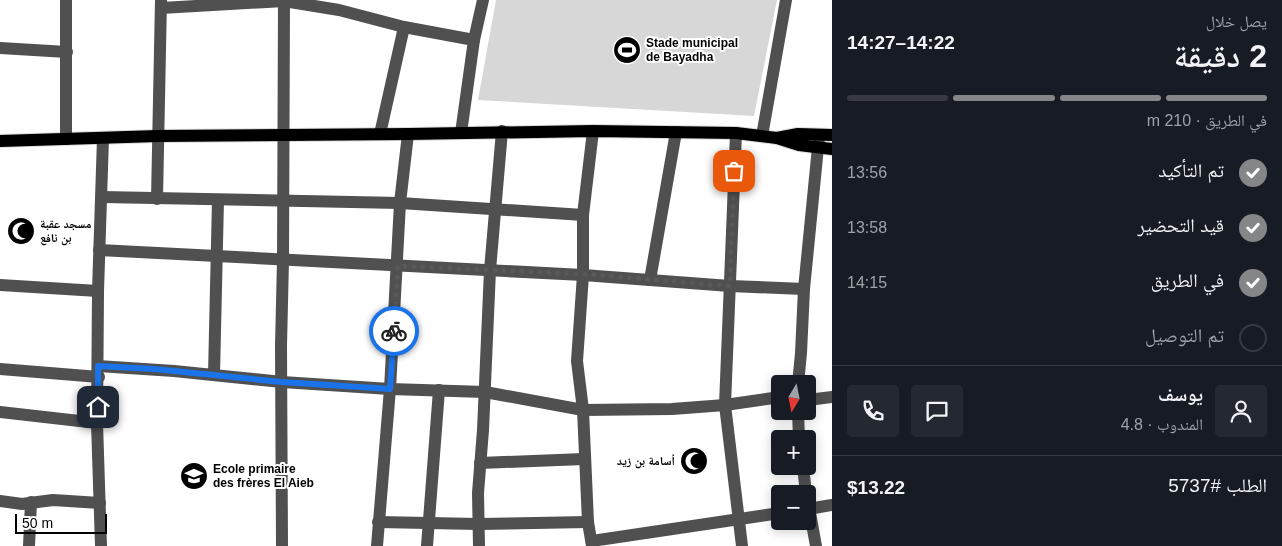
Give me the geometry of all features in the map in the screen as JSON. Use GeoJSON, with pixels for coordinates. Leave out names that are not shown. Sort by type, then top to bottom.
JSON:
{"type":"FeatureCollection","features":[{"type":"Feature","properties":{"kind":"main road"},"geometry":{"type":"LineString","coordinates":[[0,141],[158,136],[593,131],[736,133],[778,138],[799,145],[832,149]]}},
{"type":"Feature","properties":{"kind":"main road"},"geometry":{"type":"LineString","coordinates":[[778,138],[798,134],[826,135]]}},
{"type":"Feature","properties":{"kind":"street"},"geometry":{"type":"LineString","coordinates":[[66,0],[66,139]]}},
{"type":"Feature","properties":{"kind":"street"},"geometry":{"type":"LineString","coordinates":[[461,133],[474,40],[483,0]]}},
{"type":"Feature","properties":{"kind":"street"},"geometry":{"type":"LineString","coordinates":[[762,136],[786,0]]}},
{"type":"Feature","properties":{"kind":"street"},"geometry":{"type":"LineString","coordinates":[[157,199],[161,4],[284,1],[340,5],[404,27],[474,40]]}},
{"type":"Feature","properties":{"kind":"street"},"geometry":{"type":"LineString","coordinates":[[282,546],[281,346],[284,1]]}},
{"type":"Feature","properties":{"kind":"street"},"geometry":{"type":"LineString","coordinates":[[380,134],[404,27]]}},
{"type":"Feature","properties":{"kind":"street"},"geometry":{"type":"LineString","coordinates":[[0,48],[67,52]]}},
{"type":"Feature","properties":{"kind":"street"},"geometry":{"type":"LineString","coordinates":[[479,546],[478,493],[485,392],[490,270],[502,131]]}},
{"type":"Feature","properties":{"kind":"street"},"geometry":{"type":"LineString","coordinates":[[593,131],[583,215],[583,274],[576,361],[583,410],[588,522],[592,544],[771,514]]}},
{"type":"Feature","properties":{"kind":"street"},"geometry":{"type":"LineString","coordinates":[[650,280],[676,132]]}},
{"type":"Feature","properties":{"kind":"street"},"geometry":{"type":"LineString","coordinates":[[736,133],[725,404],[742,546]]}},
{"type":"Feature","properties":{"kind":"street"},"geometry":{"type":"LineString","coordinates":[[377,546],[390,389],[400,202],[408,134]]}},
{"type":"Feature","properties":{"kind":"street"},"geometry":{"type":"LineString","coordinates":[[799,375],[804,289],[818,148],[826,135]]}},
{"type":"Feature","properties":{"kind":"street"},"geometry":{"type":"LineString","coordinates":[[101,546],[98,423],[98,250],[102,197],[103,138]]}},
{"type":"Feature","properties":{"kind":"street"},"geometry":{"type":"LineString","coordinates":[[102,197],[400,202],[583,215]]}},
{"type":"Feature","properties":{"kind":"street"},"geometry":{"type":"LineString","coordinates":[[214,375],[218,200]]}},
{"type":"Feature","properties":{"kind":"street"},"geometry":{"type":"LineString","coordinates":[[98,250],[583,274],[730,286],[804,289]]}},
{"type":"Feature","properties":{"kind":"street"},"geometry":{"type":"LineString","coordinates":[[0,285],[98,291]]}},
{"type":"Feature","properties":{"kind":"street"},"geometry":{"type":"LineString","coordinates":[[0,369],[214,375],[282,382],[390,389],[485,392],[583,410],[672,409],[771,398]]}},
{"type":"Feature","properties":{"kind":"street"},"geometry":{"type":"LineString","coordinates":[[427,546],[439,390]]}},
{"type":"Feature","properties":{"kind":"street"},"geometry":{"type":"LineString","coordinates":[[816,399],[832,397]]}},
{"type":"Feature","properties":{"kind":"street"},"geometry":{"type":"LineString","coordinates":[[0,412],[98,423]]}},
{"type":"Feature","properties":{"kind":"street"},"geometry":{"type":"LineString","coordinates":[[480,463],[584,460]]}},
{"type":"Feature","properties":{"kind":"street"},"geometry":{"type":"LineString","coordinates":[[0,500],[22,504],[53,500],[100,503]]}},
{"type":"Feature","properties":{"kind":"street"},"geometry":{"type":"LineString","coordinates":[[29,546],[31,502]]}},
{"type":"Feature","properties":{"kind":"street"},"geometry":{"type":"LineString","coordinates":[[816,506],[832,505]]}},
{"type":"Feature","properties":{"kind":"street"},"geometry":{"type":"LineString","coordinates":[[378,522],[478,524],[588,522]]}},
{"type":"Feature","properties":{"kind":"street"},"geometry":{"type":"LineString","coordinates":[[813,530],[816,546]]}},
{"type":"Feature","properties":{"kind":"shaded area","name":"Stade municipal de Bayadha"},"geometry":{"type":"Polygon","coordinates":[[[496,0],[777,0],[754,116],[478,100],[496,0]]]}},
{"type":"Feature","properties":{"kind":"way so far"},"geometry":{"type":"LineString","coordinates":[[394,331],[398,266],[583,274],[730,286],[734,171]]}},
{"type":"Feature","properties":{"kind":"place","name":"Stade municipal de Bayadha"},"geometry":{"type":"Point","coordinates":[627,50]}},
{"type":"Feature","properties":{"kind":"place","name":"مسجد عقبة بن نافع"},"geometry":{"type":"Point","coordinates":[21,231]}},
{"type":"Feature","properties":{"kind":"place","name":"أسامة بن زيد"},"geometry":{"type":"Point","coordinates":[694,461]}},
{"type":"Feature","properties":{"kind":"place","name":"Ecole primaire des frères El Aieb"},"geometry":{"type":"Point","coordinates":[194,476]}},
{"type":"Feature","properties":{"kind":"route"},"geometry":{"type":"LineString","coordinates":[[98,407],[98,366],[154,369],[282,382],[390,389],[394,331]]}}]}
